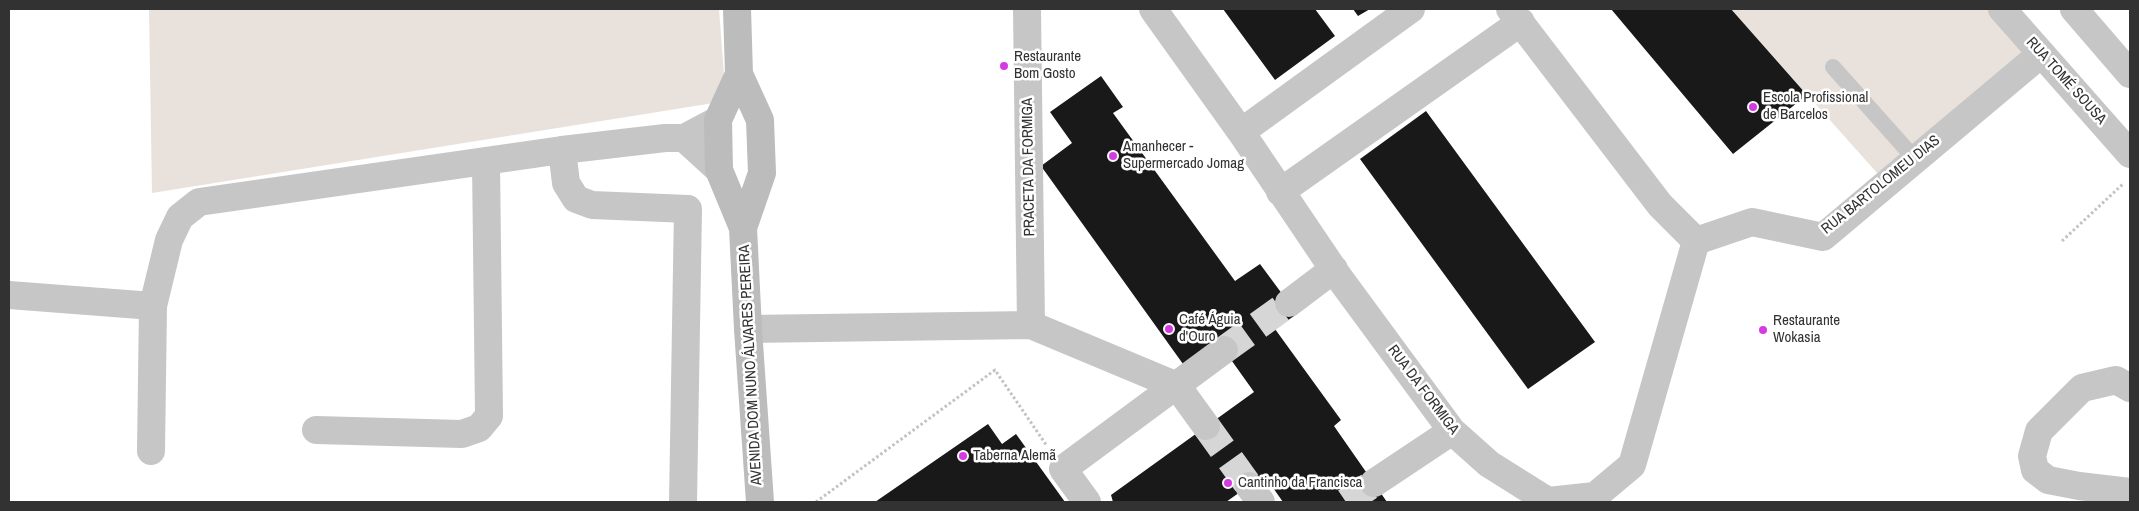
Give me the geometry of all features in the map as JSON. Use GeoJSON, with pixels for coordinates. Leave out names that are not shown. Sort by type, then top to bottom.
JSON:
{"type":"FeatureCollection","features":[{"type":"Feature","properties":{"kind":"main road","name":"AVENIDA DOM NUNO ÁLVARES PEREIRA"},"geometry":{"type":"LineString","coordinates":[[737,9],[739,74],[760,120],[762,173],[743,228]]}},
{"type":"Feature","properties":{"kind":"main road","name":"AVENIDA DOM NUNO ÁLVARES PEREIRA"},"geometry":{"type":"LineString","coordinates":[[739,74],[718,120],[719,170],[743,228],[760,502]]}},
{"type":"Feature","properties":{"kind":"street","name":"PRACETA DA FORMIGA"},"geometry":{"type":"LineString","coordinates":[[1027,9],[1031,325]]}},
{"type":"Feature","properties":{"kind":"street","name":"RUA DA FORMIGA"},"geometry":{"type":"LineString","coordinates":[[1153,9],[1241,132],[1334,269],[1452,431],[1489,464],[1548,501],[1596,496],[1632,465],[1696,241]]}},
{"type":"Feature","properties":{"kind":"street"},"geometry":{"type":"LineString","coordinates":[[1241,132],[1411,9]]}},
{"type":"Feature","properties":{"kind":"street","name":"RUA TOMÉ SOUSA"},"geometry":{"type":"LineString","coordinates":[[2002,9],[2130,154]]}},
{"type":"Feature","properties":{"kind":"street"},"geometry":{"type":"LineString","coordinates":[[2074,9],[2130,74]]}},
{"type":"Feature","properties":{"kind":"street"},"geometry":{"type":"LineString","coordinates":[[1280,192],[1516,15],[1660,205],[1696,241]]}},
{"type":"Feature","properties":{"kind":"street","name":"RUA BARTOLOMEU DIAS"},"geometry":{"type":"LineString","coordinates":[[1696,241],[1752,222],[1823,237],[2041,54]]}},
{"type":"Feature","properties":{"kind":"street"},"geometry":{"type":"LineString","coordinates":[[150,452],[153,306],[169,240],[180,217],[199,202],[562,150],[665,138],[684,138],[718,120]]}},
{"type":"Feature","properties":{"kind":"street"},"geometry":{"type":"LineString","coordinates":[[684,138],[719,170]]}},
{"type":"Feature","properties":{"kind":"street"},"geometry":{"type":"LineString","coordinates":[[562,150],[566,183],[576,199],[592,205],[688,210],[683,502]]}},
{"type":"Feature","properties":{"kind":"street"},"geometry":{"type":"LineString","coordinates":[[316,430],[462,434],[479,428],[489,416],[486,162]]}},
{"type":"Feature","properties":{"kind":"street"},"geometry":{"type":"LineString","coordinates":[[1289,303],[1334,269]]}},
{"type":"Feature","properties":{"kind":"street"},"geometry":{"type":"LineString","coordinates":[[9,295],[153,306]]}},
{"type":"Feature","properties":{"kind":"street"},"geometry":{"type":"LineString","coordinates":[[748,329],[1031,325],[1177,386],[1206,426]]}},
{"type":"Feature","properties":{"kind":"street"},"geometry":{"type":"LineString","coordinates":[[1086,502],[1062,469],[1224,350]]}},
{"type":"Feature","properties":{"kind":"street"},"geometry":{"type":"LineString","coordinates":[[2130,388],[2116,380],[2082,388],[2039,431],[2032,456],[2035,470],[2048,480],[2130,492]]}},
{"type":"Feature","properties":{"kind":"street"},"geometry":{"type":"LineString","coordinates":[[1374,483],[1452,431]]}},
{"type":"Feature","properties":{"kind":"lane"},"geometry":{"type":"LineString","coordinates":[[1833,67],[1915,159]]}},
{"type":"Feature","properties":{"kind":"path"},"geometry":{"type":"LineString","coordinates":[[2062,241],[2130,177]]}},
{"type":"Feature","properties":{"kind":"path"},"geometry":{"type":"LineString","coordinates":[[816,502],[995,370],[1062,469]]}},
{"type":"Feature","properties":{"kind":"shaded area"},"geometry":{"type":"Polygon","coordinates":[[[149,9],[719,9],[726,101],[152,193],[149,9]]]}},
{"type":"Feature","properties":{"kind":"shaded area"},"geometry":{"type":"Polygon","coordinates":[[[1731,9],[1988,9],[2029,56],[1886,183],[1731,9]]]}},
{"type":"Feature","properties":{"kind":"building"},"geometry":{"type":"Polygon","coordinates":[[[1223,9],[1315,9],[1335,36],[1275,80],[1223,9]]]}},
{"type":"Feature","properties":{"kind":"building"},"geometry":{"type":"Polygon","coordinates":[[[1353,9],[1370,9],[1358,16],[1353,9]]]}},
{"type":"Feature","properties":{"kind":"building"},"geometry":{"type":"Polygon","coordinates":[[[1611,9],[1731,9],[1807,95],[1733,154],[1611,9]]]}},
{"type":"Feature","properties":{"kind":"building"},"geometry":{"type":"Polygon","coordinates":[[[1101,76],[1123,107],[1113,113],[1235,281],[1260,264],[1297,314],[1275,329],[1341,420],[1334,426],[1387,502],[1283,502],[1264,475],[1226,502],[1113,502],[1111,495],[1254,392],[1217,340],[1183,364],[1041,166],[1072,143],[1050,112],[1101,76]]]}},
{"type":"Feature","properties":{"kind":"building"},"geometry":{"type":"Polygon","coordinates":[[[1426,111],[1595,342],[1528,389],[1360,159],[1426,111]]]}},
{"type":"Feature","properties":{"kind":"building"},"geometry":{"type":"Polygon","coordinates":[[[988,424],[1002,444],[1016,434],[1065,502],[875,502],[988,424]]]}},
{"type":"Feature","properties":{"kind":"tunnel"},"geometry":{"type":"LineString","coordinates":[[1224,350],[1289,303]]}},
{"type":"Feature","properties":{"kind":"tunnel"},"geometry":{"type":"LineString","coordinates":[[1206,426],[1249,486]]}},
{"type":"Feature","properties":{"kind":"tunnel"},"geometry":{"type":"LineString","coordinates":[[1346,502],[1374,483]]}},
{"type":"Feature","properties":{"kind":"place","name":"Restaurante Bom Gosto"},"geometry":{"type":"Point","coordinates":[1004,66]}},
{"type":"Feature","properties":{"kind":"place","name":"Escola Profissional de Barcelos"},"geometry":{"type":"Point","coordinates":[1753,107]}},
{"type":"Feature","properties":{"kind":"place","name":"Amanhecer - Supermercado Jomag"},"geometry":{"type":"Point","coordinates":[1113,156]}},
{"type":"Feature","properties":{"kind":"place","name":"Café Águia d'Ouro"},"geometry":{"type":"Point","coordinates":[1169,329]}},
{"type":"Feature","properties":{"kind":"place","name":"Restaurante Wokasia"},"geometry":{"type":"Point","coordinates":[1763,330]}},
{"type":"Feature","properties":{"kind":"place","name":"Taberna Alemã"},"geometry":{"type":"Point","coordinates":[963,456]}},
{"type":"Feature","properties":{"kind":"place","name":"Cantinho da Francisca"},"geometry":{"type":"Point","coordinates":[1228,483]}}]}
